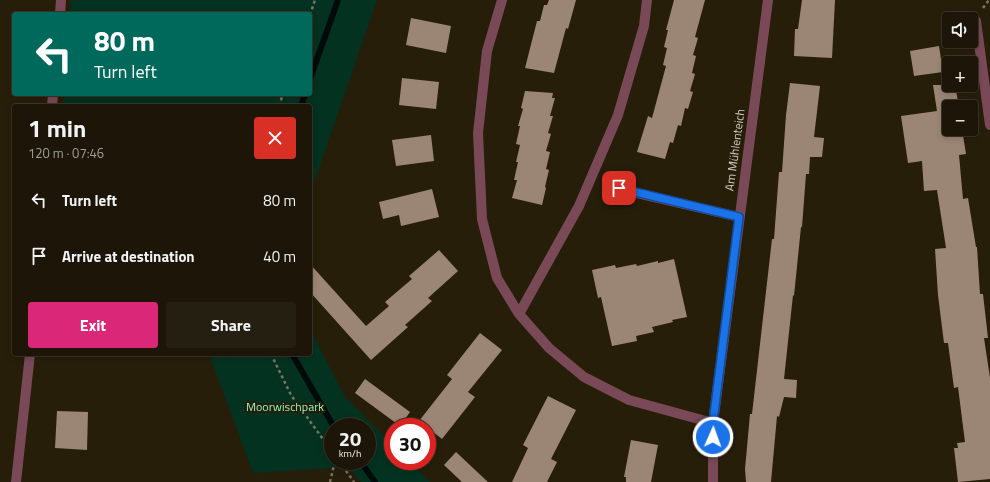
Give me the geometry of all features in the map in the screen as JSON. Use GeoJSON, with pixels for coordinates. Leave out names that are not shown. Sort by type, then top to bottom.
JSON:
{"type":"FeatureCollection","features":[{"type":"Feature","properties":{"kind":"street"},"geometry":{"type":"LineString","coordinates":[[60,12],[61,0]]}},
{"type":"Feature","properties":{"kind":"street"},"geometry":{"type":"LineString","coordinates":[[502,0],[487,51],[478,133],[482,218],[497,278],[520,314],[549,348],[584,377],[629,400],[713,422]]}},
{"type":"Feature","properties":{"kind":"street"},"geometry":{"type":"LineString","coordinates":[[520,314],[579,206],[618,115],[644,26],[647,0]]}},
{"type":"Feature","properties":{"kind":"street","name":"Am Mühlenteich"},"geometry":{"type":"LineString","coordinates":[[713,482],[713,422],[768,0]]}},
{"type":"Feature","properties":{"kind":"street"},"geometry":{"type":"LineString","coordinates":[[978,36],[990,126]]}},
{"type":"Feature","properties":{"kind":"street"},"geometry":{"type":"LineString","coordinates":[[619,188],[739,217]]}},
{"type":"Feature","properties":{"kind":"street"},"geometry":{"type":"LineString","coordinates":[[16,482],[30,356]]}},
{"type":"Feature","properties":{"kind":"path"},"geometry":{"type":"LineString","coordinates":[[311,12],[315,0]]}},
{"type":"Feature","properties":{"kind":"path"},"geometry":{"type":"LineString","coordinates":[[272,356],[291,395],[324,441]]}},
{"type":"Feature","properties":{"kind":"path"},"geometry":{"type":"LineString","coordinates":[[330,482],[333,470]]}},
{"type":"Feature","properties":{"kind":"path"},"geometry":{"type":"LineString","coordinates":[[345,470],[354,482]]}},
{"type":"Feature","properties":{"kind":"green space"},"geometry":{"type":"Polygon","coordinates":[[[71,0],[377,0],[312,188],[312,104],[63,104],[64,96],[312,96],[312,12],[70,12],[71,0]]]}},
{"type":"Feature","properties":{"kind":"green space","name":"Moorwischpark"},"geometry":{"type":"Polygon","coordinates":[[[312,333],[345,397],[366,418],[324,418],[324,468],[253,473],[210,356],[312,356],[312,333]]]}},
{"type":"Feature","properties":{"kind":"green space","name":"Moorwischpark"},"geometry":{"type":"Polygon","coordinates":[[[376,428],[384,436],[384,470],[418,470],[430,482],[361,482],[350,470],[376,470],[376,428]]]}},
{"type":"Feature","properties":{"kind":"building"},"geometry":{"type":"Polygon","coordinates":[[[549,0],[576,0],[568,29],[566,28],[554,73],[525,68],[537,21],[540,21],[544,5],[547,5],[549,0]]]}},
{"type":"Feature","properties":{"kind":"building"},"geometry":{"type":"Polygon","coordinates":[[[674,0],[705,0],[695,37],[698,38],[693,55],[696,56],[692,73],[695,74],[690,91],[693,92],[688,109],[685,108],[681,126],[678,125],[673,143],[670,142],[665,159],[637,152],[648,116],[652,118],[666,66],[663,65],[667,48],[664,47],[668,30],[666,30],[674,0]]]}},
{"type":"Feature","properties":{"kind":"building"},"geometry":{"type":"Polygon","coordinates":[[[802,0],[835,0],[832,58],[794,56],[795,29],[798,29],[802,0]]]}},
{"type":"Feature","properties":{"kind":"building"},"geometry":{"type":"Polygon","coordinates":[[[411,18],[451,26],[446,53],[406,45],[411,18]]]}},
{"type":"Feature","properties":{"kind":"building"},"geometry":{"type":"Polygon","coordinates":[[[939,46],[942,72],[914,76],[910,51],[939,46]]]}},
{"type":"Feature","properties":{"kind":"building"},"geometry":{"type":"Polygon","coordinates":[[[402,78],[439,82],[436,109],[399,105],[402,78]]]}},
{"type":"Feature","properties":{"kind":"building"},"geometry":{"type":"Polygon","coordinates":[[[790,83],[820,86],[814,137],[824,138],[822,157],[810,157],[809,174],[806,174],[802,227],[784,379],[797,380],[796,398],[784,397],[779,417],[777,416],[771,482],[746,482],[745,469],[750,414],[752,414],[772,239],[774,239],[779,172],[782,172],[790,83]]]}},
{"type":"Feature","properties":{"kind":"building"},"geometry":{"type":"Polygon","coordinates":[[[933,85],[942,85],[942,92],[956,92],[958,100],[942,100],[942,136],[963,136],[966,154],[959,155],[963,199],[968,198],[977,247],[980,294],[983,294],[988,338],[984,338],[990,378],[990,479],[958,482],[954,448],[958,448],[957,443],[965,442],[958,387],[954,388],[948,343],[944,343],[938,295],[935,249],[946,248],[937,190],[924,191],[922,161],[908,163],[901,116],[937,111],[933,85]]]}},
{"type":"Feature","properties":{"kind":"building"},"geometry":{"type":"Polygon","coordinates":[[[525,91],[553,93],[552,98],[555,98],[550,116],[553,116],[548,133],[551,134],[546,151],[550,152],[546,169],[549,170],[542,205],[512,198],[517,180],[514,180],[520,145],[516,144],[525,91]]]}},
{"type":"Feature","properties":{"kind":"building"},"geometry":{"type":"Polygon","coordinates":[[[431,135],[434,161],[396,166],[392,140],[431,135]]]}},
{"type":"Feature","properties":{"kind":"building"},"geometry":{"type":"Polygon","coordinates":[[[432,189],[439,217],[401,226],[399,215],[383,219],[379,202],[432,189]]]}},
{"type":"Feature","properties":{"kind":"building"},"geometry":{"type":"Polygon","coordinates":[[[439,250],[458,271],[428,298],[432,301],[405,325],[408,327],[371,360],[312,294],[312,266],[366,326],[389,306],[385,302],[412,279],[409,276],[439,250]]]}},
{"type":"Feature","properties":{"kind":"building"},"geometry":{"type":"Polygon","coordinates":[[[674,259],[687,317],[672,320],[673,322],[652,327],[654,332],[636,336],[637,341],[612,346],[601,297],[598,298],[592,270],[615,265],[616,268],[636,264],[637,266],[674,259]]]}},
{"type":"Feature","properties":{"kind":"building"},"geometry":{"type":"Polygon","coordinates":[[[480,333],[502,350],[468,392],[475,397],[442,439],[436,434],[436,418],[421,418],[452,379],[447,375],[480,333]]]}},
{"type":"Feature","properties":{"kind":"building"},"geometry":{"type":"Polygon","coordinates":[[[365,379],[410,412],[406,418],[389,418],[355,393],[365,379]]]}},
{"type":"Feature","properties":{"kind":"building"},"geometry":{"type":"Polygon","coordinates":[[[548,396],[576,410],[551,459],[557,462],[547,482],[512,482],[528,448],[523,445],[548,396]]]}},
{"type":"Feature","properties":{"kind":"building"},"geometry":{"type":"Polygon","coordinates":[[[57,411],[88,412],[87,450],[55,448],[57,411]]]}},
{"type":"Feature","properties":{"kind":"building"},"geometry":{"type":"Polygon","coordinates":[[[631,440],[658,445],[651,482],[626,482],[626,477],[624,477],[631,440]]]}},
{"type":"Feature","properties":{"kind":"building"},"geometry":{"type":"Polygon","coordinates":[[[456,452],[488,482],[462,482],[444,465],[456,452]]]}},
{"type":"Feature","properties":{"kind":"waterway"},"geometry":{"type":"LineString","coordinates":[[312,73],[338,0]]}},
{"type":"Feature","properties":{"kind":"waterway"},"geometry":{"type":"LineString","coordinates":[[302,104],[304,96]]}},
{"type":"Feature","properties":{"kind":"waterway"},"geometry":{"type":"LineString","coordinates":[[293,356],[329,418]]}},
{"type":"Feature","properties":{"kind":"waterway"},"geometry":{"type":"LineString","coordinates":[[366,470],[375,482]]}},
{"type":"Feature","properties":{"kind":"route"},"geometry":{"type":"LineString","coordinates":[[619,188],[739,217],[713,422],[713,437]]}}]}
